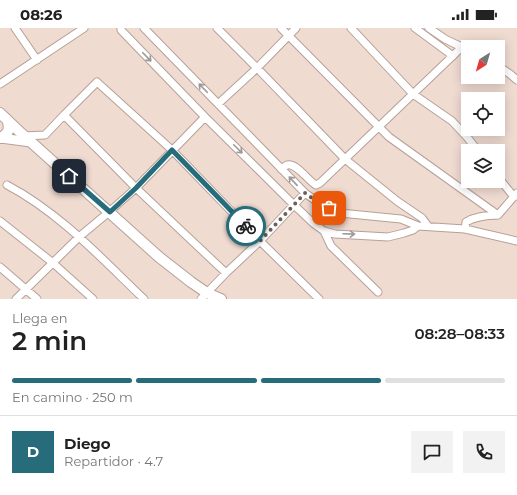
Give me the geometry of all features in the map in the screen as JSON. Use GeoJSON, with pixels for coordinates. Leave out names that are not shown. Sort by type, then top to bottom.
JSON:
{"type":"FeatureCollection","features":[{"type":"Feature","properties":{"kind":"highway"},"geometry":{"type":"LineString","coordinates":[[0,113],[8,122],[159,257],[192,282],[204,296],[221,299]]}},
{"type":"Feature","properties":{"kind":"highway"},"geometry":{"type":"LineString","coordinates":[[1,138],[8,133],[8,122]]}},
{"type":"Feature","properties":{"kind":"main road"},"geometry":{"type":"LineString","coordinates":[[1,138],[27,139]]}},
{"type":"Feature","properties":{"kind":"street"},"geometry":{"type":"LineString","coordinates":[[16,28],[37,60]]}},
{"type":"Feature","properties":{"kind":"street"},"geometry":{"type":"LineString","coordinates":[[144,28],[305,193],[319,203],[340,213],[401,220],[418,226],[465,229],[517,241]]}},
{"type":"Feature","properties":{"kind":"street"},"geometry":{"type":"LineString","coordinates":[[217,28],[345,159],[397,201],[422,218],[428,226]]}},
{"type":"Feature","properties":{"kind":"street"},"geometry":{"type":"LineString","coordinates":[[281,28],[389,137],[498,215]]}},
{"type":"Feature","properties":{"kind":"street"},"geometry":{"type":"LineString","coordinates":[[218,104],[257,68],[296,28]]}},
{"type":"Feature","properties":{"kind":"street"},"geometry":{"type":"LineString","coordinates":[[351,28],[413,94],[452,121],[472,144]]}},
{"type":"Feature","properties":{"kind":"street"},"geometry":{"type":"LineString","coordinates":[[415,28],[453,56]]}},
{"type":"Feature","properties":{"kind":"street"},"geometry":{"type":"LineString","coordinates":[[429,28],[445,39],[461,46]]}},
{"type":"Feature","properties":{"kind":"street"},"geometry":{"type":"LineString","coordinates":[[0,84],[37,60],[79,29]]}},
{"type":"Feature","properties":{"kind":"street"},"geometry":{"type":"LineString","coordinates":[[120,29],[205,117],[294,205],[324,231],[335,234],[388,237],[404,233],[418,226]]}},
{"type":"Feature","properties":{"kind":"street"},"geometry":{"type":"LineString","coordinates":[[282,169],[287,165],[297,167],[311,182],[316,185],[320,183],[378,126],[453,56],[461,51]]}},
{"type":"Feature","properties":{"kind":"street"},"geometry":{"type":"LineString","coordinates":[[505,71],[517,80]]}},
{"type":"Feature","properties":{"kind":"street"},"geometry":{"type":"LineString","coordinates":[[27,139],[45,135],[97,82],[172,150],[260,241],[319,299]]}},
{"type":"Feature","properties":{"kind":"street"},"geometry":{"type":"LineString","coordinates":[[64,115],[136,188],[226,273]]}},
{"type":"Feature","properties":{"kind":"street"},"geometry":{"type":"LineString","coordinates":[[16,299],[79,237],[110,212],[136,188],[205,117]]}},
{"type":"Feature","properties":{"kind":"street"},"geometry":{"type":"LineString","coordinates":[[465,229],[466,222],[470,220],[482,216],[498,215],[515,195],[505,184]]}},
{"type":"Feature","properties":{"kind":"street"},"geometry":{"type":"LineString","coordinates":[[7,185],[23,193],[44,208],[79,237],[144,299]]}},
{"type":"Feature","properties":{"kind":"street"},"geometry":{"type":"LineString","coordinates":[[204,296],[260,241],[305,193]]}},
{"type":"Feature","properties":{"kind":"street"},"geometry":{"type":"LineString","coordinates":[[0,221],[53,263],[93,299]]}},
{"type":"Feature","properties":{"kind":"street"},"geometry":{"type":"LineString","coordinates":[[324,231],[331,246],[378,292]]}},
{"type":"Feature","properties":{"kind":"street"},"geometry":{"type":"LineString","coordinates":[[0,267],[37,299]]}},
{"type":"Feature","properties":{"kind":"way so far"},"geometry":{"type":"LineString","coordinates":[[246,226],[260,241],[305,193],[329,208]]}},
{"type":"Feature","properties":{"kind":"route"},"geometry":{"type":"LineString","coordinates":[[69,176],[110,212],[136,188],[172,150],[246,226]]}}]}
